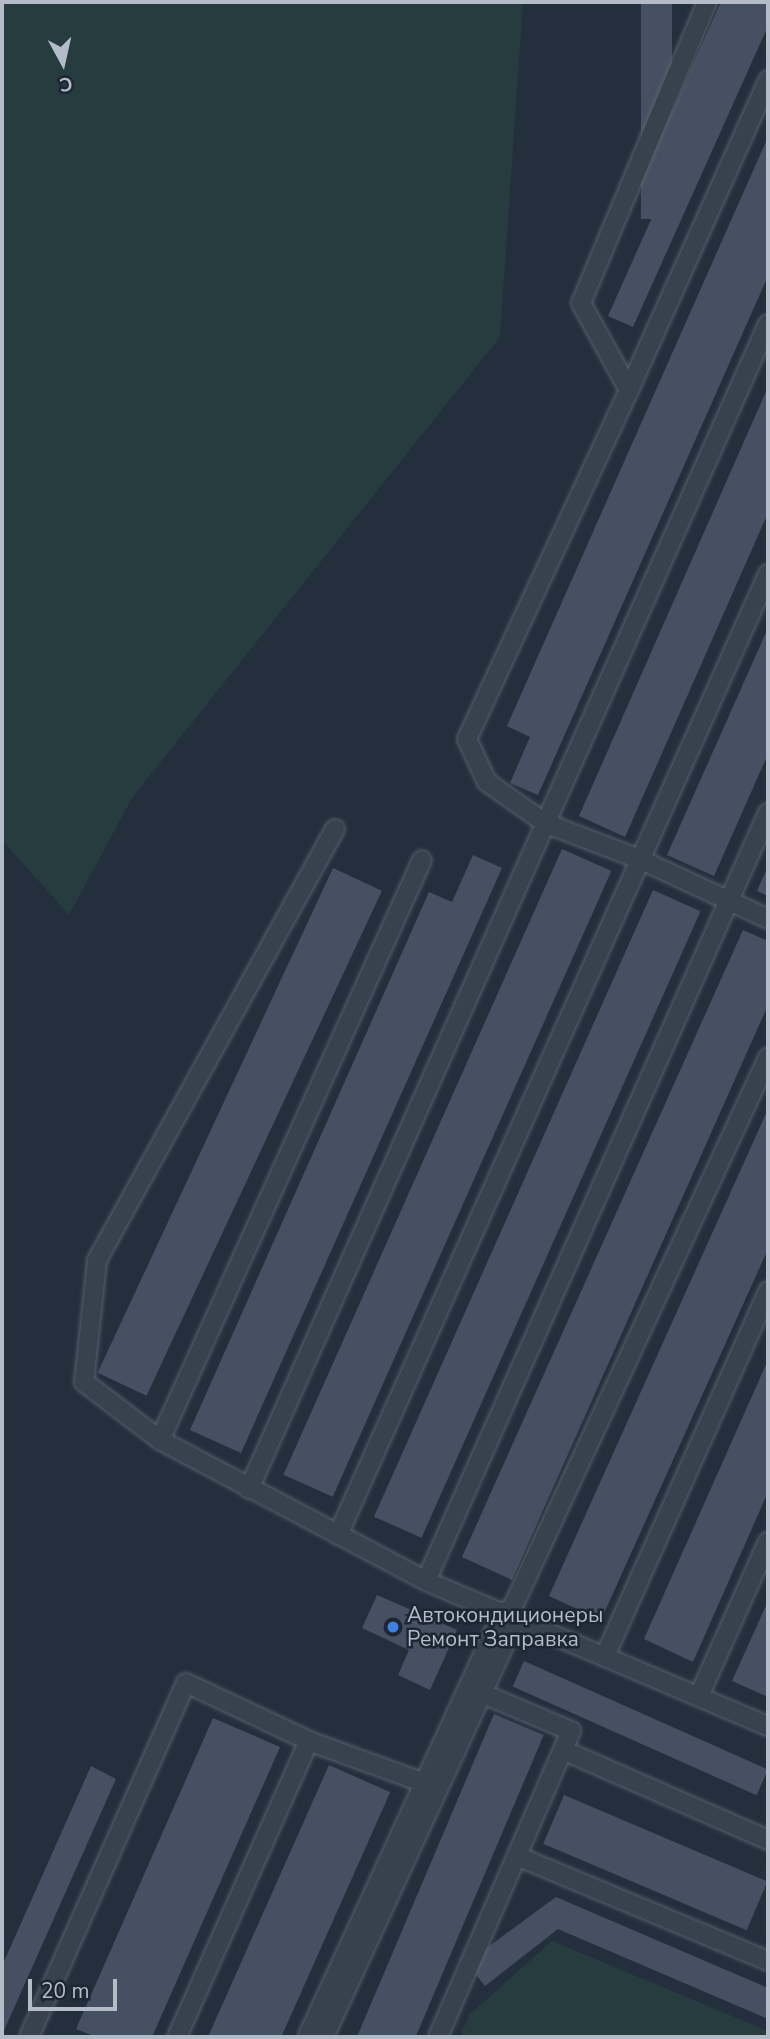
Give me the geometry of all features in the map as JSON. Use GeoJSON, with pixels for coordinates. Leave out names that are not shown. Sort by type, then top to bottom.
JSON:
{"type":"FeatureCollection","features":[{"type":"Feature","properties":{"kind":"street"},"geometry":{"type":"LineString","coordinates":[[314,2037],[508,1617]]}},
{"type":"Feature","properties":{"kind":"lane"},"geometry":{"type":"LineString","coordinates":[[629,390],[581,303],[707,2]]}},
{"type":"Feature","properties":{"kind":"lane"},"geometry":{"type":"LineString","coordinates":[[768,80],[629,390],[467,739],[487,782],[545,822],[639,859],[768,919]]}},
{"type":"Feature","properties":{"kind":"lane"},"geometry":{"type":"LineString","coordinates":[[249,1489],[768,324]]}},
{"type":"Feature","properties":{"kind":"lane"},"geometry":{"type":"LineString","coordinates":[[338,1535],[768,574]]}},
{"type":"Feature","properties":{"kind":"lane"},"geometry":{"type":"LineString","coordinates":[[426,1581],[768,813]]}},
{"type":"Feature","properties":{"kind":"lane"},"geometry":{"type":"LineString","coordinates":[[335,829],[97,1261],[84,1382],[160,1440],[426,1581],[508,1617],[606,1654],[768,1726]]}},
{"type":"Feature","properties":{"kind":"lane"},"geometry":{"type":"LineString","coordinates":[[160,1440],[422,859]]}},
{"type":"Feature","properties":{"kind":"lane"},"geometry":{"type":"LineString","coordinates":[[508,1617],[768,1059]]}},
{"type":"Feature","properties":{"kind":"lane"},"geometry":{"type":"LineString","coordinates":[[606,1654],[768,1291]]}},
{"type":"Feature","properties":{"kind":"lane"},"geometry":{"type":"LineString","coordinates":[[699,1696],[768,1542]]}},
{"type":"Feature","properties":{"kind":"lane"},"geometry":{"type":"LineString","coordinates":[[33,2036],[186,1683],[309,1741],[430,1785]]}},
{"type":"Feature","properties":{"kind":"lane"},"geometry":{"type":"LineString","coordinates":[[439,2037],[571,1731],[474,1690]]}},
{"type":"Feature","properties":{"kind":"lane"},"geometry":{"type":"LineString","coordinates":[[177,2037],[309,1741]]}},
{"type":"Feature","properties":{"kind":"lane"},"geometry":{"type":"LineString","coordinates":[[563,1750],[768,1840]]}},
{"type":"Feature","properties":{"kind":"lane"},"geometry":{"type":"LineString","coordinates":[[517,1856],[768,1961]]}},
{"type":"Feature","properties":{"kind":"green space"},"geometry":{"type":"Polygon","coordinates":[[[2,2],[523,2],[500,337],[132,798],[69,915],[2,840],[2,2]]]}},
{"type":"Feature","properties":{"kind":"green space"},"geometry":{"type":"Polygon","coordinates":[[[552,1941],[768,2031],[768,2037],[460,2037],[469,2015],[552,1941]]]}},
{"type":"Feature","properties":{"kind":"building"},"geometry":{"type":"Polygon","coordinates":[[[641,2],[672,2],[672,219],[641,219],[641,2]]]}},
{"type":"Feature","properties":{"kind":"building"},"geometry":{"type":"Polygon","coordinates":[[[721,2],[768,2],[768,26],[633,327],[608,316],[662,195],[639,185],[721,2]]]}},
{"type":"Feature","properties":{"kind":"building"},"geometry":{"type":"Polygon","coordinates":[[[768,137],[768,276],[538,795],[510,783],[530,737],[507,726],[768,137]]]}},
{"type":"Feature","properties":{"kind":"building"},"geometry":{"type":"Polygon","coordinates":[[[768,387],[768,513],[625,837],[579,816],[768,387]]]}},
{"type":"Feature","properties":{"kind":"building"},"geometry":{"type":"Polygon","coordinates":[[[768,628],[768,754],[714,876],[667,855],[768,628]]]}},
{"type":"Feature","properties":{"kind":"building"},"geometry":{"type":"Polygon","coordinates":[[[562,849],[611,871],[333,1497],[283,1475],[562,849]]]}},
{"type":"Feature","properties":{"kind":"building"},"geometry":{"type":"Polygon","coordinates":[[[473,855],[502,868],[241,1453],[190,1430],[429,892],[452,902],[473,855]]]}},
{"type":"Feature","properties":{"kind":"building"},"geometry":{"type":"Polygon","coordinates":[[[768,866],[768,896],[757,891],[768,866]]]}},
{"type":"Feature","properties":{"kind":"building"},"geometry":{"type":"Polygon","coordinates":[[[333,868],[382,891],[147,1396],[98,1373],[333,868]]]}},
{"type":"Feature","properties":{"kind":"building"},"geometry":{"type":"Polygon","coordinates":[[[653,890],[701,911],[421,1538],[374,1517],[653,890]]]}},
{"type":"Feature","properties":{"kind":"building"},"geometry":{"type":"Polygon","coordinates":[[[743,930],[768,941],[768,1005],[512,1580],[462,1557],[743,930]]]}},
{"type":"Feature","properties":{"kind":"building"},"geometry":{"type":"Polygon","coordinates":[[[768,1109],[768,1249],[601,1620],[549,1596],[768,1109]]]}},
{"type":"Feature","properties":{"kind":"building"},"geometry":{"type":"Polygon","coordinates":[[[768,1360],[768,1492],[693,1662],[644,1639],[768,1360]]]}},
{"type":"Feature","properties":{"kind":"building"},"geometry":{"type":"Polygon","coordinates":[[[377,1595],[457,1630],[430,1690],[398,1675],[409,1650],[362,1628],[377,1595]]]}},
{"type":"Feature","properties":{"kind":"building"},"geometry":{"type":"Polygon","coordinates":[[[768,1601],[768,1697],[732,1681],[768,1601]]]}},
{"type":"Feature","properties":{"kind":"building"},"geometry":{"type":"Polygon","coordinates":[[[524,1661],[768,1770],[757,1795],[513,1687],[524,1661]]]}},
{"type":"Feature","properties":{"kind":"building"},"geometry":{"type":"Polygon","coordinates":[[[494,1714],[544,1735],[416,2037],[357,2037],[494,1714]]]}},
{"type":"Feature","properties":{"kind":"building"},"geometry":{"type":"Polygon","coordinates":[[[213,1718],[280,1747],[152,2037],[96,2037],[76,2029],[213,1718]]]}},
{"type":"Feature","properties":{"kind":"building"},"geometry":{"type":"Polygon","coordinates":[[[329,1765],[390,1792],[281,2037],[208,2036],[329,1765]]]}},
{"type":"Feature","properties":{"kind":"building"},"geometry":{"type":"Polygon","coordinates":[[[91,1766],[116,1779],[2,2035],[2,1966],[91,1766]]]}},
{"type":"Feature","properties":{"kind":"building"},"geometry":{"type":"Polygon","coordinates":[[[564,1795],[767,1881],[747,1930],[543,1844],[564,1795]]]}},
{"type":"Feature","properties":{"kind":"building"},"geometry":{"type":"Polygon","coordinates":[[[556,1897],[768,1988],[768,2019],[558,1929],[485,1986],[472,1970],[488,1947],[556,1897]]]}},
{"type":"Feature","properties":{"kind":"place","name":"Автокондиционеры Ремонт Заправка"},"geometry":{"type":"Point","coordinates":[393,1627]}}]}
